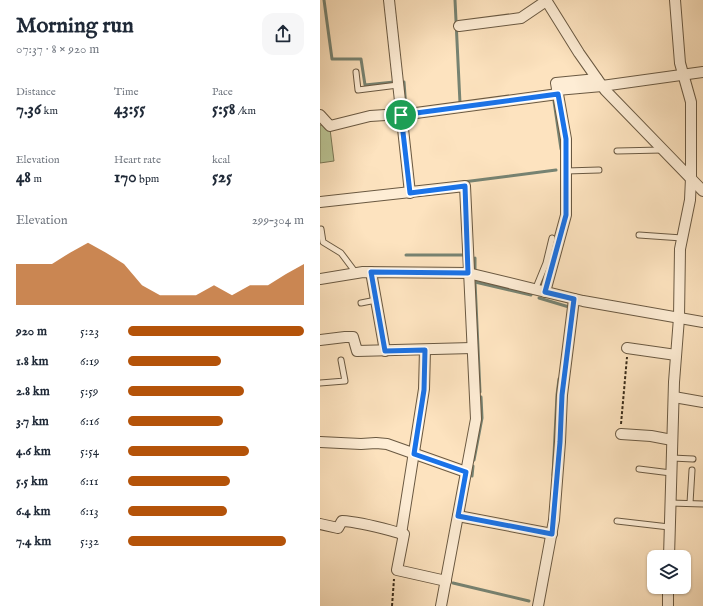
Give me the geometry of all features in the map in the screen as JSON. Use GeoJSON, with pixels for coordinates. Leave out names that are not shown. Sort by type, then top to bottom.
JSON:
{"type":"FeatureCollection","features":[{"type":"Feature","properties":{"kind":"street"},"geometry":{"type":"LineString","coordinates":[[389,0],[410,193]]}},
{"type":"Feature","properties":{"kind":"street"},"geometry":{"type":"LineString","coordinates":[[459,26],[522,18],[546,0],[599,82],[703,191]]}},
{"type":"Feature","properties":{"kind":"street"},"geometry":{"type":"LineString","coordinates":[[669,550],[672,440],[679,318],[680,249],[690,200],[691,178],[691,102],[680,63],[675,0]]}},
{"type":"Feature","properties":{"kind":"street"},"geometry":{"type":"LineString","coordinates":[[320,115],[330,126],[370,116],[401,114],[558,92],[599,82],[703,72]]}},
{"type":"Feature","properties":{"kind":"street"},"geometry":{"type":"LineString","coordinates":[[540,291],[566,215],[566,139],[558,92]]}},
{"type":"Feature","properties":{"kind":"street"},"geometry":{"type":"LineString","coordinates":[[320,202],[465,186],[476,419],[441,606]]}},
{"type":"Feature","properties":{"kind":"street"},"geometry":{"type":"LineString","coordinates":[[371,272],[385,351]]}},
{"type":"Feature","properties":{"kind":"street"},"geometry":{"type":"LineString","coordinates":[[320,279],[371,272],[468,273],[574,299],[703,322]]}},
{"type":"Feature","properties":{"kind":"street"},"geometry":{"type":"LineString","coordinates":[[538,606],[552,534],[560,448],[562,395],[574,299]]}},
{"type":"Feature","properties":{"kind":"street"},"geometry":{"type":"LineString","coordinates":[[320,340],[345,336],[352,337],[357,351],[472,348]]}},
{"type":"Feature","properties":{"kind":"street"},"geometry":{"type":"LineString","coordinates":[[627,348],[676,355]]}},
{"type":"Feature","properties":{"kind":"street"},"geometry":{"type":"LineString","coordinates":[[401,534],[424,390],[425,350]]}},
{"type":"Feature","properties":{"kind":"street"},"geometry":{"type":"LineString","coordinates":[[674,397],[703,402]]}},
{"type":"Feature","properties":{"kind":"street"},"geometry":{"type":"LineString","coordinates":[[620,434],[651,436],[672,440]]}},
{"type":"Feature","properties":{"kind":"street"},"geometry":{"type":"LineString","coordinates":[[320,442],[382,444],[466,472]]}},
{"type":"Feature","properties":{"kind":"street"},"geometry":{"type":"LineString","coordinates":[[458,516],[552,534]]}},
{"type":"Feature","properties":{"kind":"street"},"geometry":{"type":"LineString","coordinates":[[320,524],[338,528],[342,521],[364,524],[404,534],[397,570],[446,581]]}},
{"type":"Feature","properties":{"kind":"street"},"geometry":{"type":"LineString","coordinates":[[668,594],[668,606]]}},
{"type":"Feature","properties":{"kind":"lane"},"geometry":{"type":"LineString","coordinates":[[356,72],[358,90],[398,85]]}},
{"type":"Feature","properties":{"kind":"lane"},"geometry":{"type":"LineString","coordinates":[[617,151],[664,150]]}},
{"type":"Feature","properties":{"kind":"lane"},"geometry":{"type":"LineString","coordinates":[[566,171],[599,170]]}},
{"type":"Feature","properties":{"kind":"lane"},"geometry":{"type":"LineString","coordinates":[[321,229],[322,242],[341,253],[356,273]]}},
{"type":"Feature","properties":{"kind":"lane"},"geometry":{"type":"LineString","coordinates":[[639,235],[682,238]]}},
{"type":"Feature","properties":{"kind":"lane"},"geometry":{"type":"LineString","coordinates":[[540,291],[552,238]]}},
{"type":"Feature","properties":{"kind":"lane"},"geometry":{"type":"LineString","coordinates":[[361,303],[376,300]]}},
{"type":"Feature","properties":{"kind":"lane"},"geometry":{"type":"LineString","coordinates":[[320,382],[345,381],[340,360]]}},
{"type":"Feature","properties":{"kind":"lane"},"geometry":{"type":"LineString","coordinates":[[672,458],[693,459]]}},
{"type":"Feature","properties":{"kind":"lane"},"geometry":{"type":"LineString","coordinates":[[639,469],[671,473]]}},
{"type":"Feature","properties":{"kind":"lane"},"geometry":{"type":"LineString","coordinates":[[690,503],[692,470]]}},
{"type":"Feature","properties":{"kind":"lane"},"geometry":{"type":"LineString","coordinates":[[670,503],[703,504]]}},
{"type":"Feature","properties":{"kind":"lane"},"geometry":{"type":"LineString","coordinates":[[617,521],[670,527]]}},
{"type":"Feature","properties":{"kind":"path"},"geometry":{"type":"LineString","coordinates":[[620,434],[627,348]]}},
{"type":"Feature","properties":{"kind":"path"},"geometry":{"type":"LineString","coordinates":[[392,606],[395,572],[397,570]]}},
{"type":"Feature","properties":{"kind":"green space"},"geometry":{"type":"Polygon","coordinates":[[[320,125],[324,125],[330,129],[334,161],[320,163],[320,125]]]}},
{"type":"Feature","properties":{"kind":"waterway"},"geometry":{"type":"LineString","coordinates":[[324,0],[332,59],[361,59],[365,85],[394,82]]}},
{"type":"Feature","properties":{"kind":"waterway"},"geometry":{"type":"LineString","coordinates":[[455,0],[460,103]]}},
{"type":"Feature","properties":{"kind":"waterway"},"geometry":{"type":"LineString","coordinates":[[404,82],[406,109],[409,109]]}},
{"type":"Feature","properties":{"kind":"waterway"},"geometry":{"type":"LineString","coordinates":[[554,101],[561,149]]}},
{"type":"Feature","properties":{"kind":"waterway"},"geometry":{"type":"LineString","coordinates":[[463,182],[556,170]]}},
{"type":"Feature","properties":{"kind":"waterway"},"geometry":{"type":"LineString","coordinates":[[406,255],[464,255]]}},
{"type":"Feature","properties":{"kind":"waterway"},"geometry":{"type":"LineString","coordinates":[[475,258],[475,271]]}},
{"type":"Feature","properties":{"kind":"waterway"},"geometry":{"type":"LineString","coordinates":[[480,392],[475,282],[531,295]]}},
{"type":"Feature","properties":{"kind":"waterway"},"geometry":{"type":"LineString","coordinates":[[539,298],[569,308]]}},
{"type":"Feature","properties":{"kind":"waterway"},"geometry":{"type":"LineString","coordinates":[[553,475],[559,379]]}},
{"type":"Feature","properties":{"kind":"waterway"},"geometry":{"type":"LineString","coordinates":[[474,460],[482,418],[481,397]]}},
{"type":"Feature","properties":{"kind":"waterway"},"geometry":{"type":"LineString","coordinates":[[472,476],[473,466]]}},
{"type":"Feature","properties":{"kind":"waterway"},"geometry":{"type":"LineString","coordinates":[[453,583],[529,601]]}},
{"type":"Feature","properties":{"kind":"route"},"geometry":{"type":"LineString","coordinates":[[558,94],[566,139],[566,215],[545,292],[574,299],[562,395],[560,442],[552,534],[458,516],[466,472],[414,454],[424,390],[425,350],[385,351],[371,272],[468,273],[467,230],[465,186],[410,193],[401,115],[558,94]]}}]}
